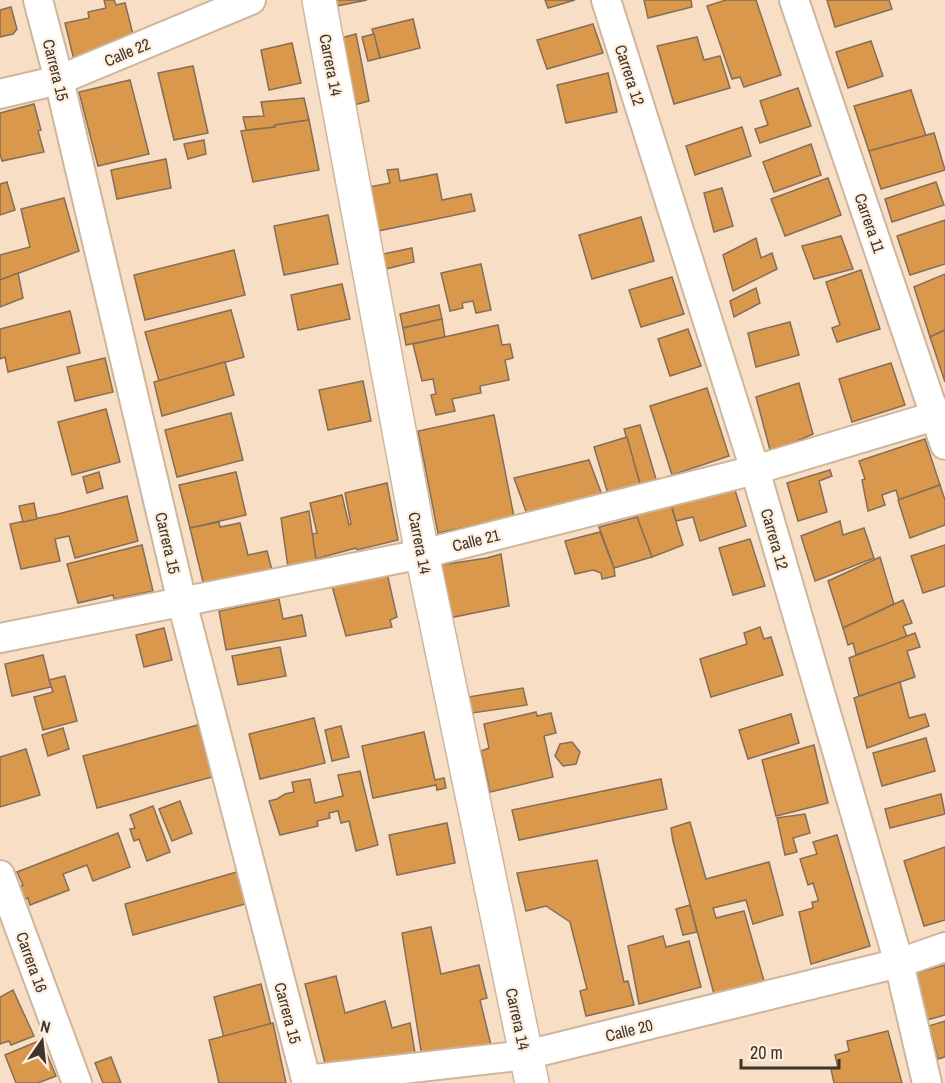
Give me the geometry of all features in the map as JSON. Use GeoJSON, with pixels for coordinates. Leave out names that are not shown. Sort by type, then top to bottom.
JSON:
{"type":"FeatureCollection","features":[{"type":"Feature","properties":{"kind":"street","name":"Carrera 15"},"geometry":{"type":"LineString","coordinates":[[38,0],[59,80],[182,602],[306,1082]]}},
{"type":"Feature","properties":{"kind":"street","name":"Calle 22"},"geometry":{"type":"LineString","coordinates":[[0,94],[59,80],[251,0]]}},
{"type":"Feature","properties":{"kind":"street","name":"Carrera 14"},"geometry":{"type":"LineString","coordinates":[[319,0],[422,554],[529,1069]]}},
{"type":"Feature","properties":{"kind":"street","name":"Carrera 12"},"geometry":{"type":"LineString","coordinates":[[606,0],[755,470],[899,963],[927,1083]]}},
{"type":"Feature","properties":{"kind":"street","name":"Carrera 11"},"geometry":{"type":"LineString","coordinates":[[794,0],[940,414],[945,446]]}},
{"type":"Feature","properties":{"kind":"street","name":"Calle 21"},"geometry":{"type":"LineString","coordinates":[[0,638],[422,554],[755,470],[940,414]]}},
{"type":"Feature","properties":{"kind":"street","name":"Carrera 16"},"geometry":{"type":"LineString","coordinates":[[0,875],[77,1083]]}},
{"type":"Feature","properties":{"kind":"street","name":"Calle 20"},"geometry":{"type":"LineString","coordinates":[[306,1082],[529,1069],[899,963],[945,947]]}},
{"type":"Feature","properties":{"kind":"building"},"geometry":{"type":"Polygon","coordinates":[[[104,0],[114,0],[116,5],[125,3],[136,46],[74,60],[65,23],[89,18],[88,12],[106,8],[104,0]]]}},
{"type":"Feature","properties":{"kind":"building"},"geometry":{"type":"Polygon","coordinates":[[[326,0],[367,0],[327,8],[326,0]]]}},
{"type":"Feature","properties":{"kind":"building"},"geometry":{"type":"Polygon","coordinates":[[[545,0],[575,0],[548,8],[545,0]]]}},
{"type":"Feature","properties":{"kind":"building"},"geometry":{"type":"Polygon","coordinates":[[[644,0],[691,0],[692,7],[648,18],[644,0]]]}},
{"type":"Feature","properties":{"kind":"building"},"geometry":{"type":"Polygon","coordinates":[[[726,0],[756,0],[781,75],[744,87],[740,77],[732,79],[707,6],[726,0]]]}},
{"type":"Feature","properties":{"kind":"building"},"geometry":{"type":"Polygon","coordinates":[[[827,0],[889,0],[892,9],[835,27],[827,0]]]}},
{"type":"Feature","properties":{"kind":"building"},"geometry":{"type":"Polygon","coordinates":[[[11,7],[17,29],[13,34],[0,37],[0,10],[11,7]]]}},
{"type":"Feature","properties":{"kind":"building"},"geometry":{"type":"Polygon","coordinates":[[[413,19],[420,48],[380,58],[372,29],[413,19]]]}},
{"type":"Feature","properties":{"kind":"building"},"geometry":{"type":"Polygon","coordinates":[[[593,24],[603,53],[547,69],[537,40],[593,24]]]}},
{"type":"Feature","properties":{"kind":"building"},"geometry":{"type":"Polygon","coordinates":[[[356,34],[369,101],[343,108],[330,41],[356,34]]]}},
{"type":"Feature","properties":{"kind":"building"},"geometry":{"type":"Polygon","coordinates":[[[374,34],[380,58],[368,61],[362,37],[374,34]]]}},
{"type":"Feature","properties":{"kind":"building"},"geometry":{"type":"Polygon","coordinates":[[[697,37],[704,60],[720,56],[730,88],[674,104],[657,46],[697,37]]]}},
{"type":"Feature","properties":{"kind":"building"},"geometry":{"type":"Polygon","coordinates":[[[871,41],[883,76],[848,88],[836,52],[871,41]]]}},
{"type":"Feature","properties":{"kind":"building"},"geometry":{"type":"Polygon","coordinates":[[[292,43],[301,83],[269,90],[261,50],[292,43]]]}},
{"type":"Feature","properties":{"kind":"building"},"geometry":{"type":"Polygon","coordinates":[[[193,66],[208,133],[174,140],[158,73],[193,66]]]}},
{"type":"Feature","properties":{"kind":"building"},"geometry":{"type":"Polygon","coordinates":[[[608,73],[617,112],[566,123],[557,85],[608,73]]]}},
{"type":"Feature","properties":{"kind":"building"},"geometry":{"type":"Polygon","coordinates":[[[130,80],[149,154],[98,166],[79,92],[130,80]]]}},
{"type":"Feature","properties":{"kind":"building"},"geometry":{"type":"Polygon","coordinates":[[[798,88],[811,126],[760,143],[755,129],[768,125],[760,101],[798,88]]]}},
{"type":"Feature","properties":{"kind":"building"},"geometry":{"type":"Polygon","coordinates":[[[911,90],[926,136],[869,151],[854,106],[911,90]]]}},
{"type":"Feature","properties":{"kind":"building"},"geometry":{"type":"Polygon","coordinates":[[[304,98],[309,120],[246,130],[243,117],[264,116],[261,102],[304,98]]]}},
{"type":"Feature","properties":{"kind":"building"},"geometry":{"type":"Polygon","coordinates":[[[34,104],[44,152],[2,161],[0,113],[34,104]]]}},
{"type":"Feature","properties":{"kind":"building"},"geometry":{"type":"Polygon","coordinates":[[[309,120],[319,170],[253,182],[241,131],[309,120]]]}},
{"type":"Feature","properties":{"kind":"building"},"geometry":{"type":"Polygon","coordinates":[[[742,127],[751,156],[695,175],[686,146],[742,127]]]}},
{"type":"Feature","properties":{"kind":"building"},"geometry":{"type":"Polygon","coordinates":[[[934,133],[945,170],[881,189],[869,151],[934,133]]]}},
{"type":"Feature","properties":{"kind":"building"},"geometry":{"type":"Polygon","coordinates":[[[204,140],[206,154],[188,159],[184,144],[204,140]]]}},
{"type":"Feature","properties":{"kind":"building"},"geometry":{"type":"Polygon","coordinates":[[[811,144],[821,175],[774,192],[763,162],[811,144]]]}},
{"type":"Feature","properties":{"kind":"building"},"geometry":{"type":"Polygon","coordinates":[[[166,159],[171,188],[117,199],[111,170],[166,159]]]}},
{"type":"Feature","properties":{"kind":"building"},"geometry":{"type":"Polygon","coordinates":[[[398,169],[400,181],[437,174],[442,200],[471,194],[475,211],[378,231],[369,187],[390,183],[387,170],[398,169]]]}},
{"type":"Feature","properties":{"kind":"building"},"geometry":{"type":"Polygon","coordinates":[[[828,178],[841,215],[785,236],[771,199],[828,178]]]}},
{"type":"Feature","properties":{"kind":"building"},"geometry":{"type":"Polygon","coordinates":[[[7,182],[15,210],[0,215],[0,184],[7,182]]]}},
{"type":"Feature","properties":{"kind":"building"},"geometry":{"type":"Polygon","coordinates":[[[936,182],[944,205],[892,222],[885,199],[936,182]]]}},
{"type":"Feature","properties":{"kind":"building"},"geometry":{"type":"Polygon","coordinates":[[[722,188],[733,226],[714,232],[704,193],[722,188]]]}},
{"type":"Feature","properties":{"kind":"building"},"geometry":{"type":"Polygon","coordinates":[[[64,198],[79,251],[0,280],[0,255],[30,247],[21,209],[64,198]]]}},
{"type":"Feature","properties":{"kind":"building"},"geometry":{"type":"Polygon","coordinates":[[[328,215],[338,264],[284,275],[274,226],[328,215]]]}},
{"type":"Feature","properties":{"kind":"building"},"geometry":{"type":"Polygon","coordinates":[[[641,217],[654,261],[592,279],[579,235],[641,217]]]}},
{"type":"Feature","properties":{"kind":"building"},"geometry":{"type":"Polygon","coordinates":[[[945,220],[945,264],[910,275],[897,236],[945,220]]]}},
{"type":"Feature","properties":{"kind":"building"},"geometry":{"type":"Polygon","coordinates":[[[841,236],[853,269],[814,279],[802,246],[841,236]]]}},
{"type":"Feature","properties":{"kind":"building"},"geometry":{"type":"Polygon","coordinates":[[[756,238],[761,258],[772,253],[777,269],[733,291],[723,255],[756,238]]]}},
{"type":"Feature","properties":{"kind":"building"},"geometry":{"type":"Polygon","coordinates":[[[412,248],[414,262],[386,269],[383,254],[412,248]]]}},
{"type":"Feature","properties":{"kind":"building"},"geometry":{"type":"Polygon","coordinates":[[[234,250],[245,295],[145,320],[134,275],[234,250]]]}},
{"type":"Feature","properties":{"kind":"building"},"geometry":{"type":"Polygon","coordinates":[[[481,264],[491,310],[476,313],[473,301],[462,303],[463,308],[450,311],[441,273],[481,264]]]}},
{"type":"Feature","properties":{"kind":"building"},"geometry":{"type":"Polygon","coordinates":[[[861,270],[880,329],[837,342],[832,328],[840,325],[826,282],[861,270]]]}},
{"type":"Feature","properties":{"kind":"building"},"geometry":{"type":"Polygon","coordinates":[[[18,273],[23,298],[0,307],[0,280],[18,273]]]}},
{"type":"Feature","properties":{"kind":"building"},"geometry":{"type":"Polygon","coordinates":[[[945,274],[945,330],[930,337],[914,287],[945,274]]]}},
{"type":"Feature","properties":{"kind":"building"},"geometry":{"type":"Polygon","coordinates":[[[672,277],[684,314],[641,327],[629,290],[672,277]]]}},
{"type":"Feature","properties":{"kind":"building"},"geometry":{"type":"Polygon","coordinates":[[[342,284],[350,319],[298,330],[291,295],[342,284]]]}},
{"type":"Feature","properties":{"kind":"building"},"geometry":{"type":"Polygon","coordinates":[[[756,288],[760,303],[734,317],[730,301],[756,288]]]}},
{"type":"Feature","properties":{"kind":"building"},"geometry":{"type":"Polygon","coordinates":[[[439,305],[442,319],[403,328],[400,314],[439,305]]]}},
{"type":"Feature","properties":{"kind":"building"},"geometry":{"type":"Polygon","coordinates":[[[231,310],[244,357],[159,381],[145,332],[231,310]]]}},
{"type":"Feature","properties":{"kind":"building"},"geometry":{"type":"Polygon","coordinates":[[[70,311],[80,353],[8,372],[5,357],[0,359],[0,329],[70,311]]]}},
{"type":"Feature","properties":{"kind":"building"},"geometry":{"type":"Polygon","coordinates":[[[442,319],[445,337],[406,345],[403,328],[442,319]]]}},
{"type":"Feature","properties":{"kind":"building"},"geometry":{"type":"Polygon","coordinates":[[[790,322],[799,355],[756,367],[748,333],[790,322]]]}},
{"type":"Feature","properties":{"kind":"building"},"geometry":{"type":"Polygon","coordinates":[[[498,325],[502,345],[510,344],[513,358],[505,360],[509,380],[480,386],[481,393],[452,399],[455,411],[436,415],[431,395],[436,394],[433,379],[422,381],[413,344],[498,325]]]}},
{"type":"Feature","properties":{"kind":"building"},"geometry":{"type":"Polygon","coordinates":[[[688,329],[701,366],[670,376],[658,339],[688,329]]]}},
{"type":"Feature","properties":{"kind":"building"},"geometry":{"type":"Polygon","coordinates":[[[945,330],[945,382],[930,337],[945,330]]]}},
{"type":"Feature","properties":{"kind":"building"},"geometry":{"type":"Polygon","coordinates":[[[105,358],[113,392],[75,401],[67,367],[105,358]]]}},
{"type":"Feature","properties":{"kind":"building"},"geometry":{"type":"Polygon","coordinates":[[[225,362],[234,395],[162,416],[154,382],[225,362]]]}},
{"type":"Feature","properties":{"kind":"building"},"geometry":{"type":"Polygon","coordinates":[[[891,363],[905,405],[852,422],[839,379],[891,363]]]}},
{"type":"Feature","properties":{"kind":"building"},"geometry":{"type":"Polygon","coordinates":[[[363,381],[371,421],[328,430],[319,390],[363,381]]]}},
{"type":"Feature","properties":{"kind":"building"},"geometry":{"type":"Polygon","coordinates":[[[799,383],[813,434],[770,450],[756,397],[799,383]]]}},
{"type":"Feature","properties":{"kind":"building"},"geometry":{"type":"Polygon","coordinates":[[[707,388],[729,456],[672,475],[650,406],[707,388]]]}},
{"type":"Feature","properties":{"kind":"building"},"geometry":{"type":"Polygon","coordinates":[[[106,409],[120,462],[72,475],[58,422],[106,409]]]}},
{"type":"Feature","properties":{"kind":"building"},"geometry":{"type":"Polygon","coordinates":[[[231,413],[243,460],[177,477],[165,430],[231,413]]]}},
{"type":"Feature","properties":{"kind":"building"},"geometry":{"type":"Polygon","coordinates":[[[494,415],[514,517],[438,533],[418,431],[494,415]]]}},
{"type":"Feature","properties":{"kind":"building"},"geometry":{"type":"Polygon","coordinates":[[[640,425],[656,479],[640,484],[624,429],[640,425]]]}},
{"type":"Feature","properties":{"kind":"building"},"geometry":{"type":"Polygon","coordinates":[[[627,437],[640,484],[608,494],[594,447],[627,437]]]}},
{"type":"Feature","properties":{"kind":"building"},"geometry":{"type":"Polygon","coordinates":[[[925,439],[940,485],[899,500],[896,490],[882,495],[885,505],[868,511],[862,480],[865,479],[859,461],[925,439]]]}},
{"type":"Feature","properties":{"kind":"building"},"geometry":{"type":"Polygon","coordinates":[[[589,460],[602,495],[527,514],[514,478],[589,460]]]}},
{"type":"Feature","properties":{"kind":"building"},"geometry":{"type":"Polygon","coordinates":[[[830,470],[832,476],[819,481],[827,512],[798,521],[787,483],[830,470]]]}},
{"type":"Feature","properties":{"kind":"building"},"geometry":{"type":"Polygon","coordinates":[[[99,472],[103,488],[87,493],[83,477],[99,472]]]}},
{"type":"Feature","properties":{"kind":"building"},"geometry":{"type":"Polygon","coordinates":[[[236,472],[246,515],[190,528],[179,485],[236,472]]]}},
{"type":"Feature","properties":{"kind":"building"},"geometry":{"type":"Polygon","coordinates":[[[387,483],[398,540],[315,559],[312,534],[317,533],[310,503],[342,495],[349,525],[351,524],[345,493],[387,483]]]}},
{"type":"Feature","properties":{"kind":"building"},"geometry":{"type":"Polygon","coordinates":[[[940,485],[945,500],[945,525],[910,538],[898,500],[940,485]]]}},
{"type":"Feature","properties":{"kind":"building"},"geometry":{"type":"Polygon","coordinates":[[[735,490],[746,526],[700,541],[693,517],[676,521],[671,505],[735,490]]]}},
{"type":"Feature","properties":{"kind":"building"},"geometry":{"type":"Polygon","coordinates":[[[127,496],[138,541],[75,558],[69,536],[55,539],[60,561],[21,569],[10,524],[127,496]]]}},
{"type":"Feature","properties":{"kind":"building"},"geometry":{"type":"Polygon","coordinates":[[[34,503],[37,519],[23,522],[19,506],[34,503]]]}},
{"type":"Feature","properties":{"kind":"building"},"geometry":{"type":"Polygon","coordinates":[[[671,505],[683,545],[652,557],[635,513],[671,505]]]}},
{"type":"Feature","properties":{"kind":"building"},"geometry":{"type":"Polygon","coordinates":[[[309,511],[316,560],[288,567],[281,518],[309,511]]]}},
{"type":"Feature","properties":{"kind":"building"},"geometry":{"type":"Polygon","coordinates":[[[637,517],[652,557],[614,568],[599,527],[637,517]]]}},
{"type":"Feature","properties":{"kind":"building"},"geometry":{"type":"Polygon","coordinates":[[[840,521],[843,535],[864,528],[874,558],[815,581],[801,536],[840,521]]]}},
{"type":"Feature","properties":{"kind":"building"},"geometry":{"type":"Polygon","coordinates":[[[219,522],[220,527],[240,523],[248,555],[267,551],[272,570],[204,586],[190,528],[219,522]]]}},
{"type":"Feature","properties":{"kind":"building"},"geometry":{"type":"Polygon","coordinates":[[[600,532],[615,576],[602,579],[601,573],[593,570],[575,574],[565,541],[600,532]]]}},
{"type":"Feature","properties":{"kind":"building"},"geometry":{"type":"Polygon","coordinates":[[[750,539],[765,586],[733,595],[719,548],[750,539]]]}},
{"type":"Feature","properties":{"kind":"building"},"geometry":{"type":"Polygon","coordinates":[[[142,545],[153,591],[114,599],[113,595],[78,603],[67,564],[142,545]]]}},
{"type":"Feature","properties":{"kind":"building"},"geometry":{"type":"Polygon","coordinates":[[[945,545],[945,586],[923,593],[911,556],[945,545]]]}},
{"type":"Feature","properties":{"kind":"building"},"geometry":{"type":"Polygon","coordinates":[[[501,554],[509,606],[449,618],[441,565],[501,554]]]}},
{"type":"Feature","properties":{"kind":"building"},"geometry":{"type":"Polygon","coordinates":[[[880,557],[894,604],[843,628],[828,581],[880,557]]]}},
{"type":"Feature","properties":{"kind":"building"},"geometry":{"type":"Polygon","coordinates":[[[387,573],[397,617],[390,620],[392,627],[346,636],[332,586],[387,573]]]}},
{"type":"Feature","properties":{"kind":"building"},"geometry":{"type":"Polygon","coordinates":[[[279,599],[283,619],[302,615],[306,636],[226,650],[219,611],[279,599]]]}},
{"type":"Feature","properties":{"kind":"building"},"geometry":{"type":"Polygon","coordinates":[[[903,600],[912,623],[903,626],[907,637],[856,655],[853,643],[848,645],[843,628],[903,600]]]}},
{"type":"Feature","properties":{"kind":"building"},"geometry":{"type":"Polygon","coordinates":[[[760,627],[764,639],[771,637],[783,675],[711,697],[700,659],[747,644],[744,633],[760,627]]]}},
{"type":"Feature","properties":{"kind":"building"},"geometry":{"type":"Polygon","coordinates":[[[164,628],[172,660],[144,667],[136,635],[164,628]]]}},
{"type":"Feature","properties":{"kind":"building"},"geometry":{"type":"Polygon","coordinates":[[[915,633],[920,647],[907,651],[915,677],[859,696],[849,658],[915,633]]]}},
{"type":"Feature","properties":{"kind":"building"},"geometry":{"type":"Polygon","coordinates":[[[280,647],[286,676],[238,685],[232,656],[280,647]]]}},
{"type":"Feature","properties":{"kind":"building"},"geometry":{"type":"Polygon","coordinates":[[[43,655],[51,687],[12,696],[5,664],[43,655]]]}},
{"type":"Feature","properties":{"kind":"building"},"geometry":{"type":"Polygon","coordinates":[[[65,676],[77,721],[43,730],[34,697],[53,692],[49,680],[65,676]]]}},
{"type":"Feature","properties":{"kind":"building"},"geometry":{"type":"Polygon","coordinates":[[[900,682],[909,718],[925,714],[929,726],[867,748],[854,698],[900,682]]]}},
{"type":"Feature","properties":{"kind":"building"},"geometry":{"type":"Polygon","coordinates":[[[523,688],[527,705],[472,713],[468,697],[523,688]]]}},
{"type":"Feature","properties":{"kind":"building"},"geometry":{"type":"Polygon","coordinates":[[[536,712],[537,716],[551,713],[556,733],[544,736],[553,777],[490,792],[481,751],[489,748],[484,724],[536,712]]]}},
{"type":"Feature","properties":{"kind":"building"},"geometry":{"type":"Polygon","coordinates":[[[791,714],[799,743],[748,759],[739,730],[791,714]]]}},
{"type":"Feature","properties":{"kind":"building"},"geometry":{"type":"Polygon","coordinates":[[[314,718],[325,763],[260,779],[249,734],[314,718]]]}},
{"type":"Feature","properties":{"kind":"building"},"geometry":{"type":"Polygon","coordinates":[[[198,725],[212,777],[97,808],[83,756],[198,725]]]}},
{"type":"Feature","properties":{"kind":"building"},"geometry":{"type":"Polygon","coordinates":[[[341,726],[349,757],[332,761],[325,730],[341,726]]]}},
{"type":"Feature","properties":{"kind":"building"},"geometry":{"type":"Polygon","coordinates":[[[63,728],[69,749],[48,756],[42,735],[63,728]]]}},
{"type":"Feature","properties":{"kind":"building"},"geometry":{"type":"Polygon","coordinates":[[[424,732],[435,780],[444,778],[446,788],[437,790],[436,785],[373,798],[362,746],[424,732]]]}},
{"type":"Feature","properties":{"kind":"building"},"geometry":{"type":"Polygon","coordinates":[[[926,738],[935,771],[882,786],[873,753],[926,738]]]}},
{"type":"Feature","properties":{"kind":"building"},"geometry":{"type":"Polygon","coordinates":[[[572,742],[580,752],[576,764],[563,766],[555,756],[560,744],[572,742]]]}},
{"type":"Feature","properties":{"kind":"building"},"geometry":{"type":"Polygon","coordinates":[[[814,745],[828,803],[776,816],[762,760],[814,745]]]}},
{"type":"Feature","properties":{"kind":"building"},"geometry":{"type":"Polygon","coordinates":[[[26,749],[40,795],[0,807],[0,757],[26,749]]]}},
{"type":"Feature","properties":{"kind":"building"},"geometry":{"type":"Polygon","coordinates":[[[360,771],[378,845],[356,851],[349,821],[341,823],[338,811],[329,813],[330,818],[317,821],[318,826],[280,835],[269,801],[294,792],[292,782],[310,779],[315,803],[343,796],[338,775],[360,771]]]}},
{"type":"Feature","properties":{"kind":"building"},"geometry":{"type":"Polygon","coordinates":[[[661,779],[667,809],[519,840],[512,810],[661,779]]]}},
{"type":"Feature","properties":{"kind":"building"},"geometry":{"type":"Polygon","coordinates":[[[941,794],[945,814],[890,828],[885,809],[941,794]]]}},
{"type":"Feature","properties":{"kind":"building"},"geometry":{"type":"Polygon","coordinates":[[[180,801],[192,833],[172,841],[159,809],[180,801]]]}},
{"type":"Feature","properties":{"kind":"building"},"geometry":{"type":"Polygon","coordinates":[[[153,806],[170,852],[147,861],[139,839],[134,841],[130,829],[135,828],[130,815],[153,806]]]}},
{"type":"Feature","properties":{"kind":"building"},"geometry":{"type":"Polygon","coordinates":[[[805,814],[810,833],[793,838],[797,852],[785,855],[777,818],[805,814]]]}},
{"type":"Feature","properties":{"kind":"building"},"geometry":{"type":"Polygon","coordinates":[[[690,822],[706,879],[769,862],[783,915],[753,924],[746,900],[713,908],[716,918],[744,911],[764,981],[714,994],[671,828],[690,822]]]}},
{"type":"Feature","properties":{"kind":"building"},"geometry":{"type":"Polygon","coordinates":[[[447,823],[455,863],[397,875],[389,835],[447,823]]]}},
{"type":"Feature","properties":{"kind":"building"},"geometry":{"type":"Polygon","coordinates":[[[118,833],[130,867],[93,881],[87,865],[63,874],[69,890],[30,905],[28,898],[21,901],[16,888],[23,885],[17,872],[118,833]]]}},
{"type":"Feature","properties":{"kind":"building"},"geometry":{"type":"Polygon","coordinates":[[[837,835],[870,946],[811,964],[799,912],[813,908],[812,902],[818,899],[813,883],[808,885],[800,859],[817,854],[813,842],[837,835]]]}},
{"type":"Feature","properties":{"kind":"building"},"geometry":{"type":"Polygon","coordinates":[[[945,847],[945,920],[924,926],[904,861],[945,847]]]}},
{"type":"Feature","properties":{"kind":"building"},"geometry":{"type":"Polygon","coordinates":[[[597,860],[624,982],[628,981],[634,1005],[586,1016],[580,991],[587,989],[570,922],[546,906],[526,911],[517,873],[597,860]]]}},
{"type":"Feature","properties":{"kind":"building"},"geometry":{"type":"Polygon","coordinates":[[[237,872],[245,904],[133,935],[125,904],[237,872]]]}},
{"type":"Feature","properties":{"kind":"building"},"geometry":{"type":"Polygon","coordinates":[[[690,905],[697,932],[683,935],[676,909],[690,905]]]}},
{"type":"Feature","properties":{"kind":"building"},"geometry":{"type":"Polygon","coordinates":[[[431,927],[441,974],[479,965],[487,998],[480,1000],[491,1045],[423,1063],[402,933],[431,927]]]}},
{"type":"Feature","properties":{"kind":"building"},"geometry":{"type":"Polygon","coordinates":[[[663,936],[666,947],[689,941],[701,987],[639,1004],[628,946],[663,936]]]}},
{"type":"Feature","properties":{"kind":"building"},"geometry":{"type":"Polygon","coordinates":[[[945,965],[945,1015],[927,1020],[916,973],[945,965]]]}},
{"type":"Feature","properties":{"kind":"building"},"geometry":{"type":"Polygon","coordinates":[[[336,976],[345,1013],[385,1001],[392,1028],[410,1023],[419,1077],[330,1083],[305,984],[336,976]]]}},
{"type":"Feature","properties":{"kind":"building"},"geometry":{"type":"Polygon","coordinates":[[[261,984],[276,1046],[229,1059],[214,997],[261,984]]]}},
{"type":"Feature","properties":{"kind":"building"},"geometry":{"type":"Polygon","coordinates":[[[13,990],[34,1036],[11,1045],[9,1041],[0,1044],[0,997],[13,990]]]}},
{"type":"Feature","properties":{"kind":"building"},"geometry":{"type":"Polygon","coordinates":[[[945,1021],[945,1057],[938,1059],[929,1026],[945,1021]]]}},
{"type":"Feature","properties":{"kind":"building"},"geometry":{"type":"Polygon","coordinates":[[[273,1023],[286,1083],[219,1083],[209,1040],[273,1023]]]}},
{"type":"Feature","properties":{"kind":"building"},"geometry":{"type":"Polygon","coordinates":[[[888,1031],[902,1083],[834,1083],[831,1069],[838,1067],[835,1055],[849,1051],[847,1041],[888,1031]]]}},
{"type":"Feature","properties":{"kind":"building"},"geometry":{"type":"Polygon","coordinates":[[[41,1040],[56,1076],[38,1083],[16,1083],[5,1055],[41,1040]]]}},
{"type":"Feature","properties":{"kind":"building"},"geometry":{"type":"Polygon","coordinates":[[[111,1057],[121,1083],[103,1083],[95,1063],[111,1057]]]}}]}
